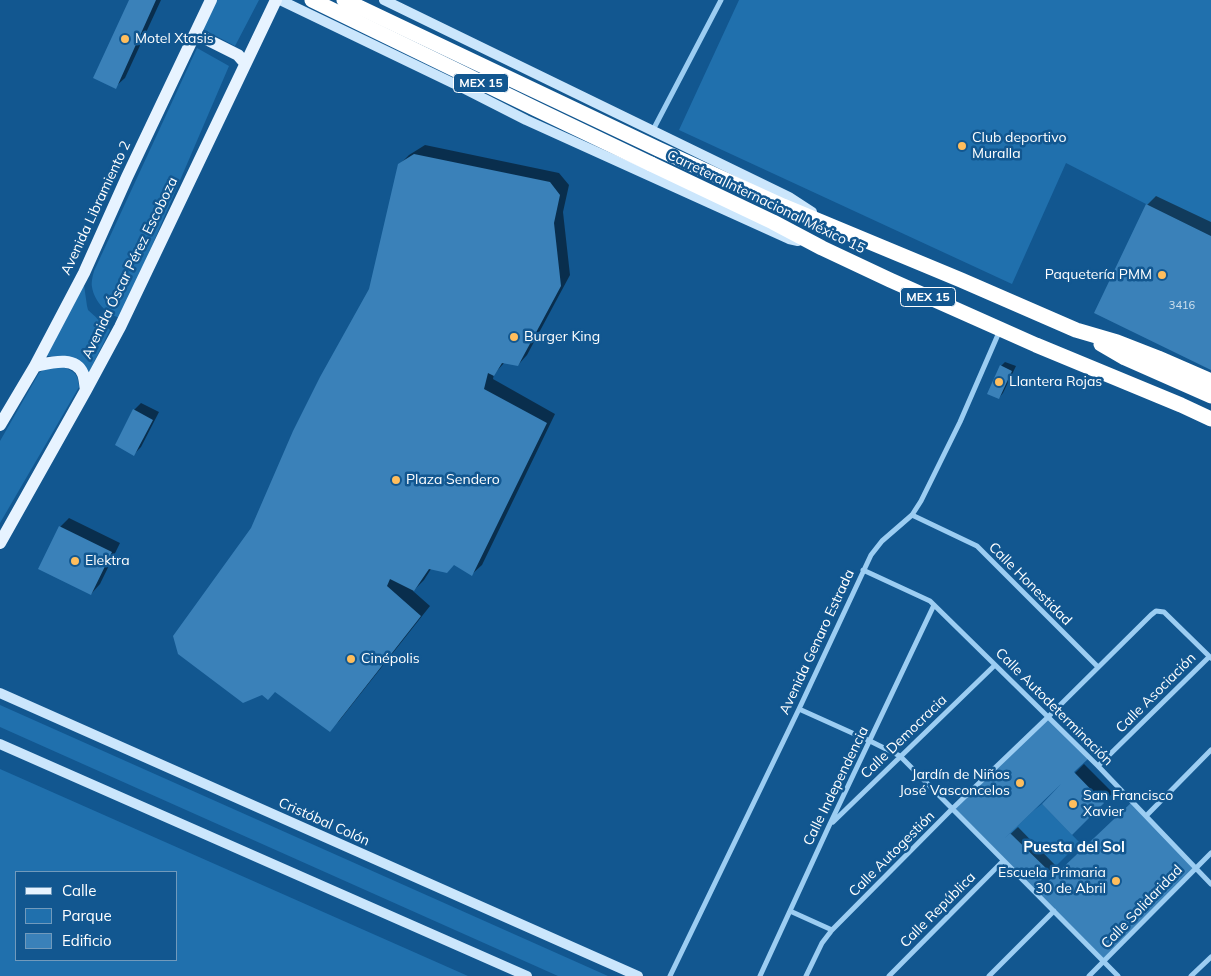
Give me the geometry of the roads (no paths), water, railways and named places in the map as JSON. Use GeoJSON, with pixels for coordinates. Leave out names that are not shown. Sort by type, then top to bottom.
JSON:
{"type":"FeatureCollection","features":[{"type":"Feature","properties":{"kind":"highway","name":"Carretera Internacional México 15"},"geometry":{"type":"LineString","coordinates":[[312,0],[890,280],[1036,344],[1181,404],[1211,419]]}},
{"type":"Feature","properties":{"kind":"highway","name":"Carretera Internacional México 15"},"geometry":{"type":"LineString","coordinates":[[344,0],[783,206],[832,225],[1076,330],[1117,342],[1211,382]]}},
{"type":"Feature","properties":{"kind":"highway","name":"MEX 15"},"geometry":{"type":"LineString","coordinates":[[1076,330],[1125,358],[1211,396]]}},
{"type":"Feature","properties":{"kind":"main road","name":"Avenida Libramiento 2"},"geometry":{"type":"LineString","coordinates":[[0,425],[35,366],[84,274],[210,0]]}},
{"type":"Feature","properties":{"kind":"main road","name":"Avenida Óscar Pérez Escoboza"},"geometry":{"type":"LineString","coordinates":[[0,543],[128,312],[276,0]]}},
{"type":"Feature","properties":{"kind":"main road"},"geometry":{"type":"LineString","coordinates":[[192,38],[204,38],[238,55],[245,63]]}},
{"type":"Feature","properties":{"kind":"main road"},"geometry":{"type":"LineString","coordinates":[[35,366],[55,362],[71,363],[79,368],[83,374],[86,390]]}},
{"type":"Feature","properties":{"kind":"street"},"geometry":{"type":"LineString","coordinates":[[280,0],[526,120],[789,239],[822,248]]}},
{"type":"Feature","properties":{"kind":"street"},"geometry":{"type":"LineString","coordinates":[[319,0],[320,10],[328,23]]}},
{"type":"Feature","properties":{"kind":"street"},"geometry":{"type":"LineString","coordinates":[[384,0],[789,197],[832,225]]}},
{"type":"Feature","properties":{"kind":"street"},"geometry":{"type":"LineString","coordinates":[[653,130],[721,0]]}},
{"type":"Feature","properties":{"kind":"street","name":"Avenida Genaro Estrada"},"geometry":{"type":"LineString","coordinates":[[670,976],[799,709],[870,555],[882,541],[912,515],[921,501],[960,422],[1001,328]]}},
{"type":"Feature","properties":{"kind":"street","name":"Calle Honestidad"},"geometry":{"type":"LineString","coordinates":[[912,515],[977,546],[1098,667]]}},
{"type":"Feature","properties":{"kind":"street","name":"Calle Autodeterminación"},"geometry":{"type":"LineString","coordinates":[[863,570],[930,601],[1098,766],[1211,884]]}},
{"type":"Feature","properties":{"kind":"street","name":"Calle Independencia"},"geometry":{"type":"LineString","coordinates":[[760,976],[934,605]]}},
{"type":"Feature","properties":{"kind":"street","name":"Calle Autogestión"},"geometry":{"type":"LineString","coordinates":[[806,976],[822,943],[832,930],[952,809],[1151,614],[1156,611],[1164,612],[1210,658]]}},
{"type":"Feature","properties":{"kind":"street","name":"Calle Asociación"},"geometry":{"type":"LineString","coordinates":[[1098,766],[1210,658]]}},
{"type":"Feature","properties":{"kind":"street","name":"Calle Democracia"},"geometry":{"type":"LineString","coordinates":[[829,826],[995,665]]}},
{"type":"Feature","properties":{"kind":"street","name":"Cristóbal Colón"},"geometry":{"type":"LineString","coordinates":[[0,693],[638,976]]}},
{"type":"Feature","properties":{"kind":"street"},"geometry":{"type":"LineString","coordinates":[[799,709],[900,756],[1118,976]]}},
{"type":"Feature","properties":{"kind":"street"},"geometry":{"type":"LineString","coordinates":[[0,744],[527,976]]}},
{"type":"Feature","properties":{"kind":"street"},"geometry":{"type":"LineString","coordinates":[[1146,816],[1211,750]]}},
{"type":"Feature","properties":{"kind":"street","name":"Calle Solidaridad"},"geometry":{"type":"LineString","coordinates":[[1088,976],[1211,853]]}},
{"type":"Feature","properties":{"kind":"street","name":"Calle República"},"geometry":{"type":"LineString","coordinates":[[889,976],[1003,861]]}},
{"type":"Feature","properties":{"kind":"street"},"geometry":{"type":"LineString","coordinates":[[790,911],[832,930]]}},
{"type":"Feature","properties":{"kind":"street"},"geometry":{"type":"LineString","coordinates":[[989,976],[1054,911]]}},
{"type":"Feature","properties":{"kind":"street"},"geometry":{"type":"LineString","coordinates":[[1191,976],[1211,957]]}},
{"type":"Feature","properties":{"kind":"place","name":"Motel Xtasis"},"geometry":{"type":"Point","coordinates":[125,39]}},
{"type":"Feature","properties":{"kind":"place","name":"Club deportivo Muralla"},"geometry":{"type":"Point","coordinates":[962,146]}},
{"type":"Feature","properties":{"kind":"place","name":"Paquetería PMM"},"geometry":{"type":"Point","coordinates":[1162,275]}},
{"type":"Feature","properties":{"kind":"place","name":"Burger King"},"geometry":{"type":"Point","coordinates":[514,337]}},
{"type":"Feature","properties":{"kind":"place","name":"Llantera Rojas"},"geometry":{"type":"Point","coordinates":[999,382]}},
{"type":"Feature","properties":{"kind":"place","name":"Plaza Sendero"},"geometry":{"type":"Point","coordinates":[396,480]}},
{"type":"Feature","properties":{"kind":"place","name":"Elektra"},"geometry":{"type":"Point","coordinates":[75,561]}},
{"type":"Feature","properties":{"kind":"place","name":"Cinépolis"},"geometry":{"type":"Point","coordinates":[351,659]}},
{"type":"Feature","properties":{"kind":"place","name":"Jardín de Niños José Vasconcelos"},"geometry":{"type":"Point","coordinates":[1020,783]}},
{"type":"Feature","properties":{"kind":"place","name":"San Francisco Xavier"},"geometry":{"type":"Point","coordinates":[1073,804]}},
{"type":"Feature","properties":{"kind":"place","name":"Escuela Primaria 30 de Abril"},"geometry":{"type":"Point","coordinates":[1116,881]}},
{"type":"Feature","properties":{"kind":"district","name":"Puesta del Sol"},"geometry":{"type":"Point","coordinates":[1074,847]}}]}
